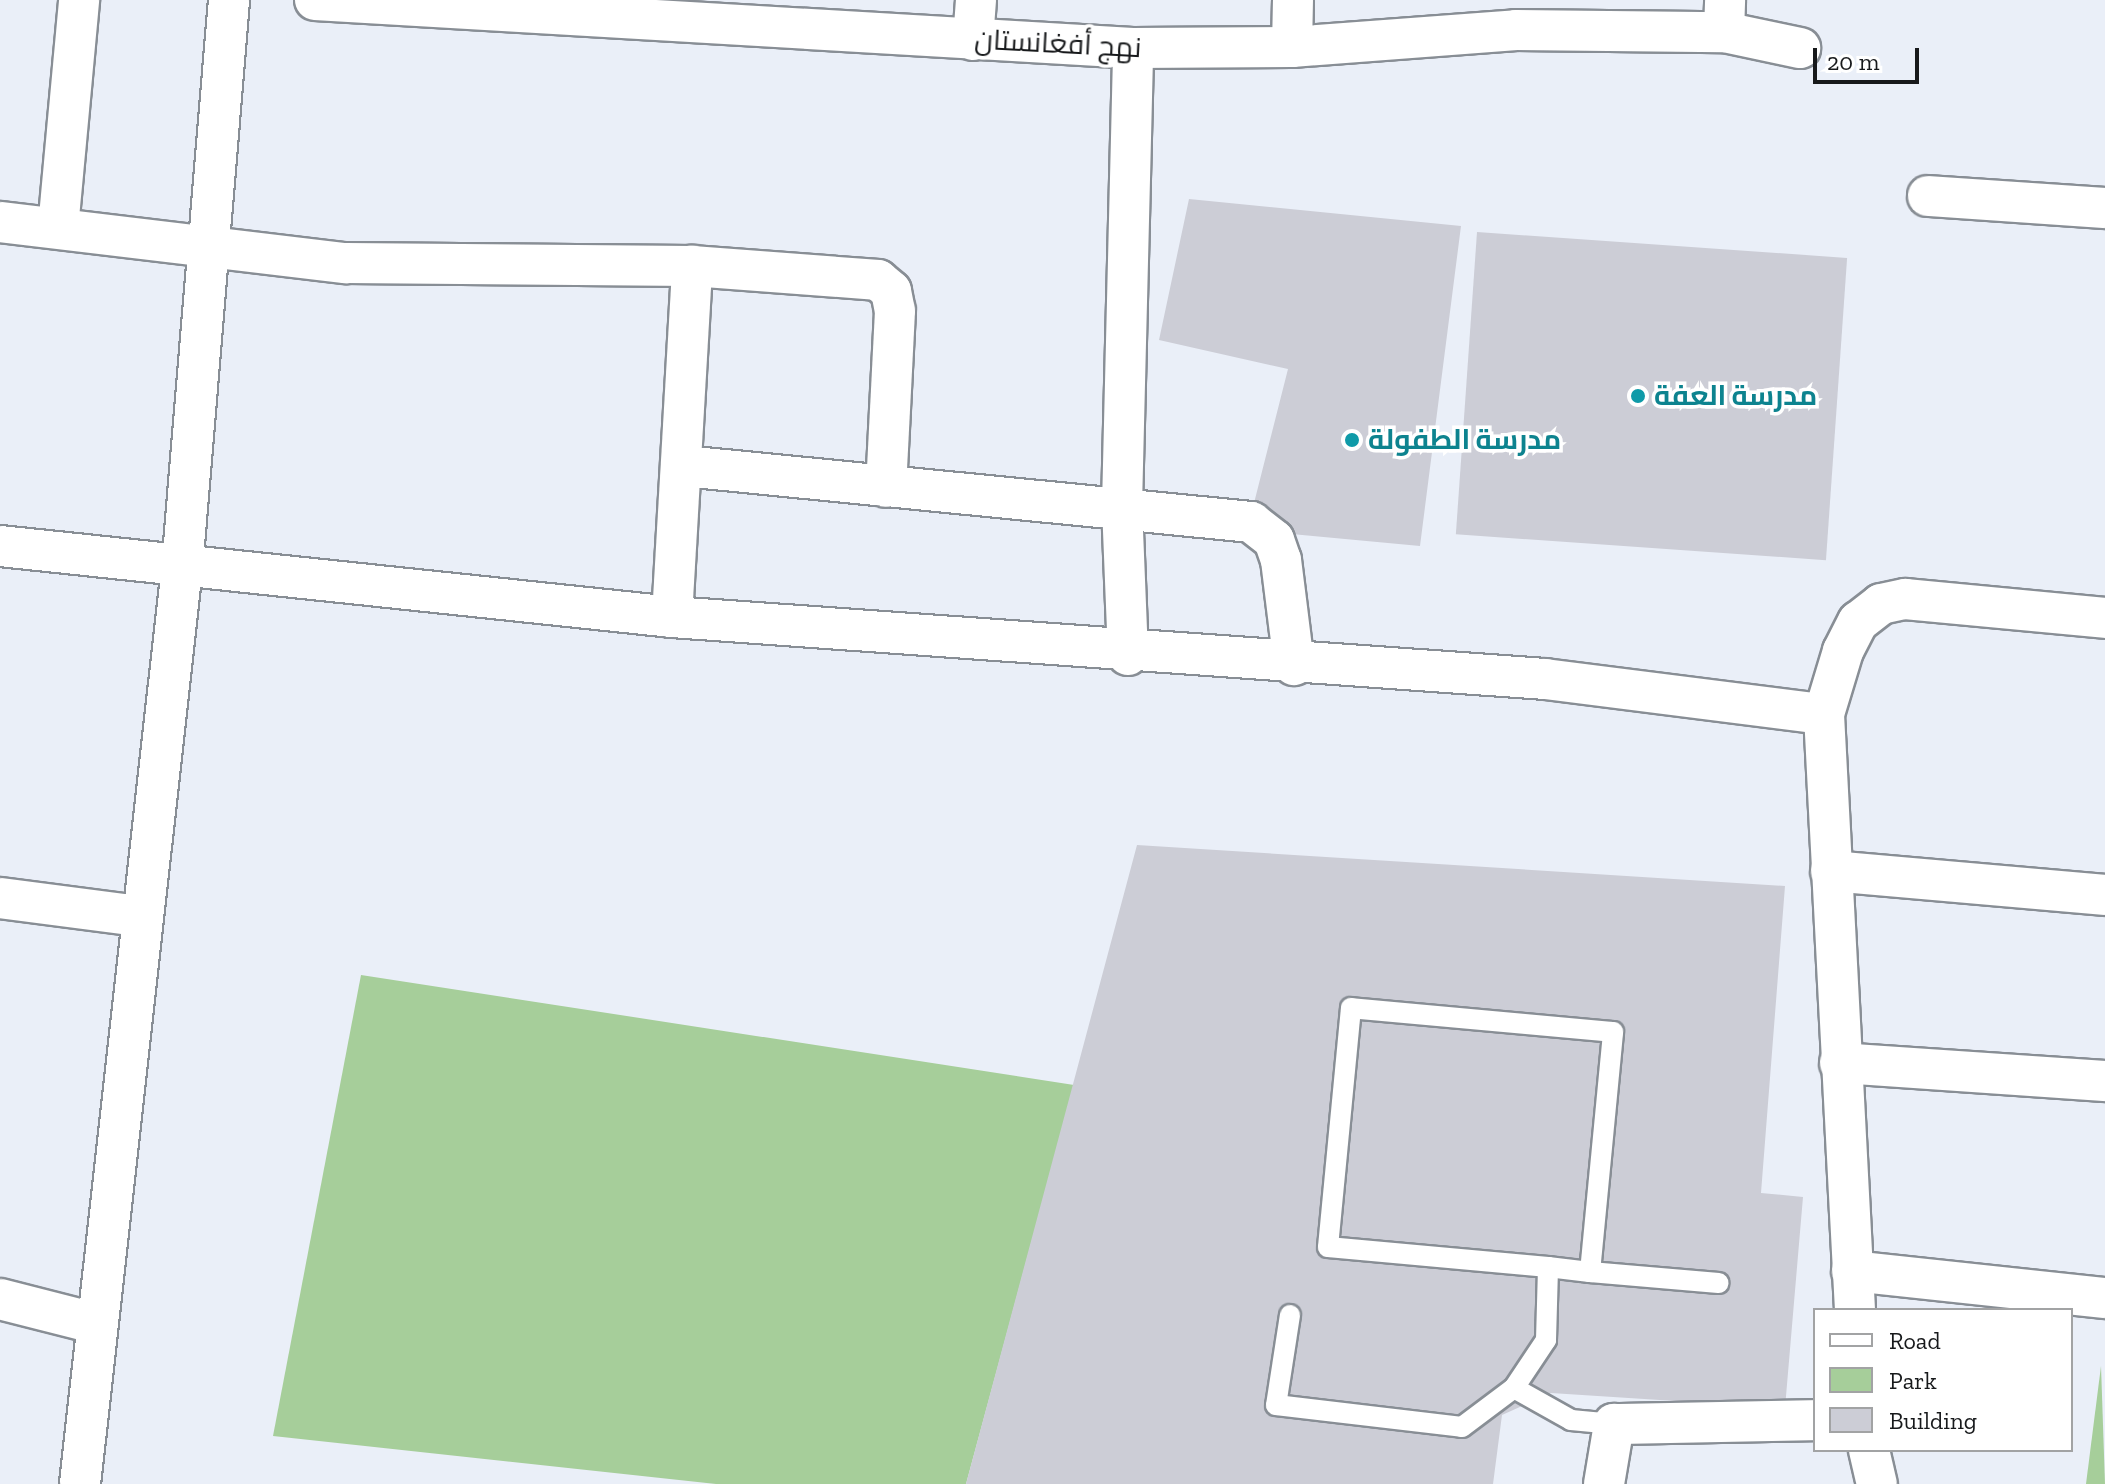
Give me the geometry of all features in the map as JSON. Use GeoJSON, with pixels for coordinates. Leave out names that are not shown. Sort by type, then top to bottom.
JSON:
{"type":"FeatureCollection","features":[{"type":"Feature","properties":{"kind":"street"},"geometry":{"type":"LineString","coordinates":[[58,228],[79,0]]}},
{"type":"Feature","properties":{"kind":"street"},"geometry":{"type":"LineString","coordinates":[[80,1484],[94,1323],[139,916],[182,568],[229,0]]}},
{"type":"Feature","properties":{"kind":"street","name":"نهج أفغانستان"},"geometry":{"type":"LineString","coordinates":[[315,0],[764,15],[973,40],[1133,48],[1292,47],[1409,33],[1725,16],[1800,48]]}},
{"type":"Feature","properties":{"kind":"street"},"geometry":{"type":"LineString","coordinates":[[973,40],[976,0]]}},
{"type":"Feature","properties":{"kind":"street"},"geometry":{"type":"LineString","coordinates":[[1292,47],[1293,0]]}},
{"type":"Feature","properties":{"kind":"street"},"geometry":{"type":"LineString","coordinates":[[1128,655],[1122,506],[1133,48]]}},
{"type":"Feature","properties":{"kind":"street"},"geometry":{"type":"LineString","coordinates":[[1928,196],[2105,208]]}},
{"type":"Feature","properties":{"kind":"street"},"geometry":{"type":"LineString","coordinates":[[0,222],[346,263],[692,266],[857,277],[891,291],[886,487]]}},
{"type":"Feature","properties":{"kind":"street"},"geometry":{"type":"LineString","coordinates":[[672,617],[684,466],[692,266]]}},
{"type":"Feature","properties":{"kind":"street"},"geometry":{"type":"LineString","coordinates":[[684,466],[886,487],[1122,506],[1251,522],[1274,540],[1294,665]]}},
{"type":"Feature","properties":{"kind":"street"},"geometry":{"type":"LineString","coordinates":[[0,546],[182,568],[672,617],[1128,655],[1545,679],[1824,714]]}},
{"type":"Feature","properties":{"kind":"street"},"geometry":{"type":"LineString","coordinates":[[1855,1308],[1824,714],[1848,641],[1881,604],[1905,599],[2105,618]]}},
{"type":"Feature","properties":{"kind":"street"},"geometry":{"type":"LineString","coordinates":[[1831,871],[2105,895]]}},
{"type":"Feature","properties":{"kind":"street"},"geometry":{"type":"LineString","coordinates":[[0,898],[139,916]]}},
{"type":"Feature","properties":{"kind":"street"},"geometry":{"type":"LineString","coordinates":[[1840,1063],[2105,1081]]}},
{"type":"Feature","properties":{"kind":"street"},"geometry":{"type":"LineString","coordinates":[[1852,1271],[2105,1298]]}},
{"type":"Feature","properties":{"kind":"street"},"geometry":{"type":"LineString","coordinates":[[0,1299],[94,1323]]}},
{"type":"Feature","properties":{"kind":"street"},"geometry":{"type":"LineString","coordinates":[[1604,1484],[1614,1424],[1813,1420]]}},
{"type":"Feature","properties":{"kind":"street"},"geometry":{"type":"LineString","coordinates":[[1869,1452],[1877,1484]]}},
{"type":"Feature","properties":{"kind":"lane"},"geometry":{"type":"LineString","coordinates":[[1590,1272],[1613,1032],[1351,1008],[1328,1247],[1590,1272],[1719,1283]]}},
{"type":"Feature","properties":{"kind":"lane"},"geometry":{"type":"LineString","coordinates":[[1290,1315],[1276,1405],[1462,1427],[1514,1388],[1546,1340],[1548,1267]]}},
{"type":"Feature","properties":{"kind":"lane"},"geometry":{"type":"LineString","coordinates":[[1514,1388],[1571,1420],[1614,1424]]}},
{"type":"Feature","properties":{"kind":"green space"},"geometry":{"type":"Polygon","coordinates":[[[361,975],[1074,1085],[966,1484],[716,1484],[273,1436],[361,975]]]}},
{"type":"Feature","properties":{"kind":"green space"},"geometry":{"type":"Polygon","coordinates":[[[2101,1366],[2105,1484],[2086,1484],[2101,1366]]]}},
{"type":"Feature","properties":{"kind":"building","name":"مدرسة الطفولة"},"geometry":{"type":"Polygon","coordinates":[[[1189,199],[1461,226],[1420,546],[1269,532],[1252,511],[1288,369],[1159,340],[1189,199]]]}},
{"type":"Feature","properties":{"kind":"building","name":"مدرسة العفة"},"geometry":{"type":"Polygon","coordinates":[[[1477,232],[1847,258],[1826,560],[1456,534],[1477,232]]]}},
{"type":"Feature","properties":{"kind":"building"},"geometry":{"type":"Polygon","coordinates":[[[1137,845],[1785,886],[1761,1193],[1803,1197],[1785,1408],[1551,1393],[1502,1415],[1493,1484],[966,1484],[1137,845]]]}},
{"type":"Feature","properties":{"kind":"place","name":"مدرسة العفة"},"geometry":{"type":"Point","coordinates":[1638,396]}},
{"type":"Feature","properties":{"kind":"place","name":"مدرسة الطفولة"},"geometry":{"type":"Point","coordinates":[1352,440]}}]}
